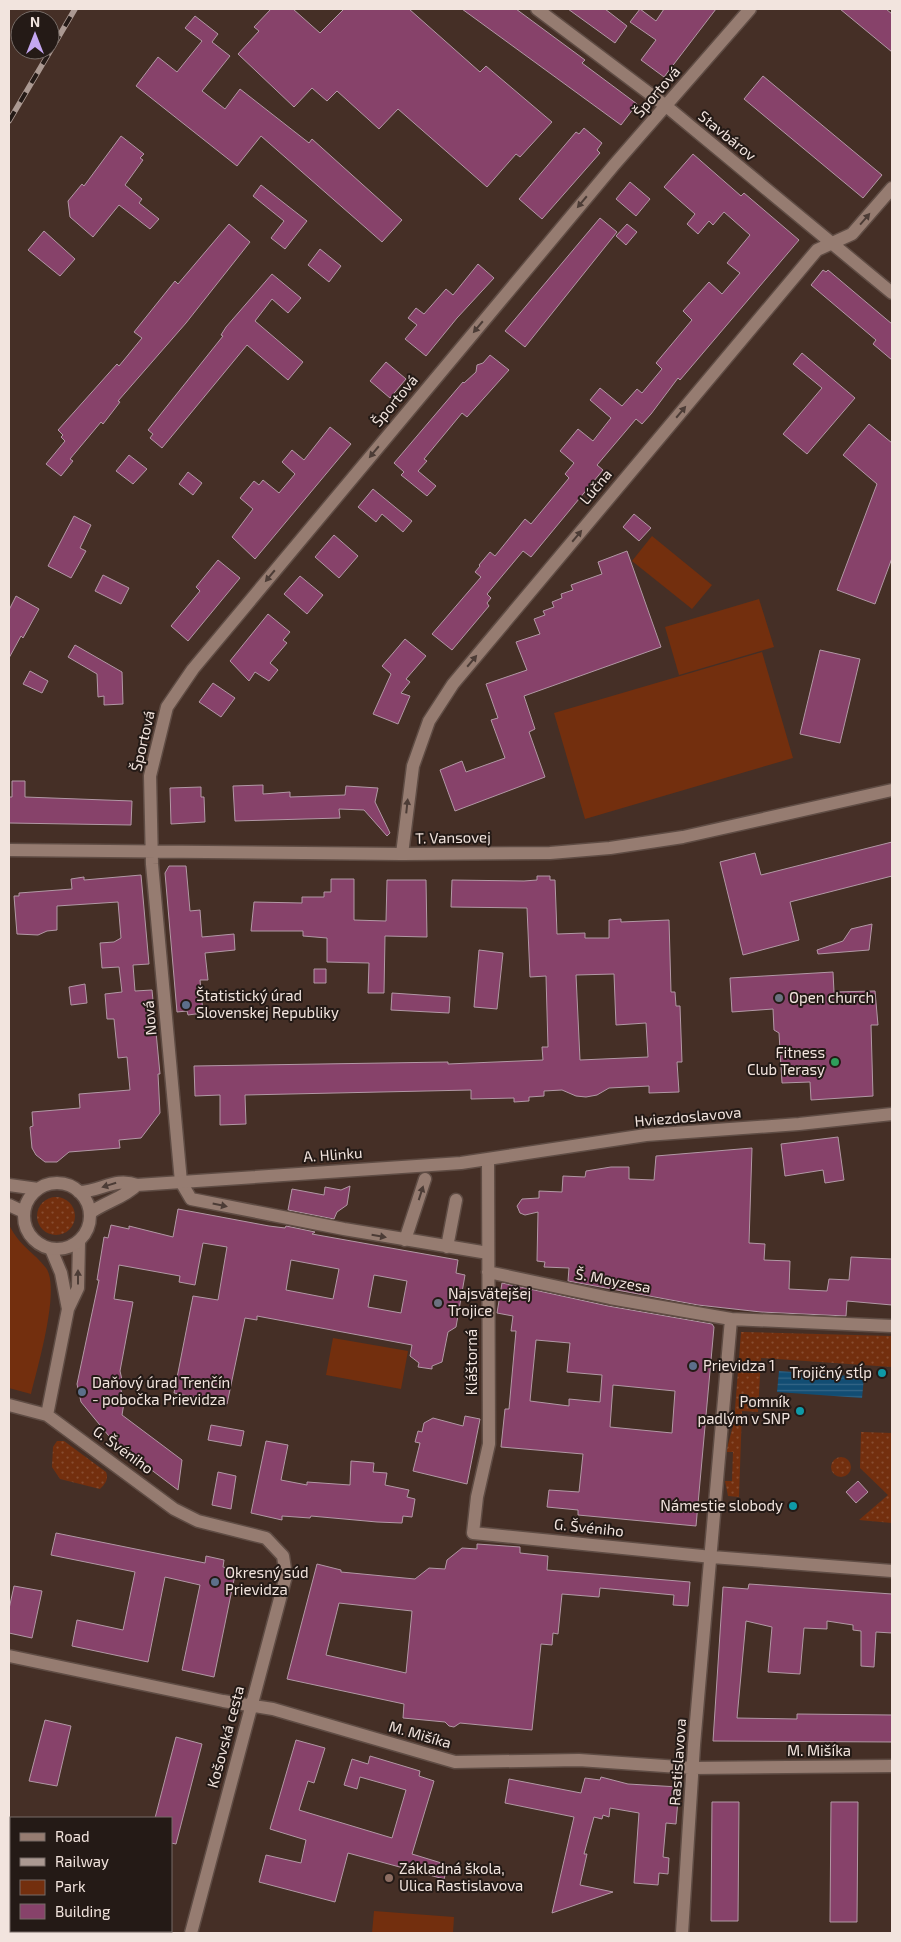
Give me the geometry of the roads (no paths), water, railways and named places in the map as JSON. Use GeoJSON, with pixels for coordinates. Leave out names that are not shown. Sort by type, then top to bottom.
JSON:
{"type":"FeatureCollection","features":[{"type":"Feature","properties":{"kind":"street","name":"Stavbárov"},"geometry":{"type":"LineString","coordinates":[[538,9],[666,106],[892,293]]}},
{"type":"Feature","properties":{"kind":"street","name":"Športová"},"geometry":{"type":"LineString","coordinates":[[152,852],[150,776],[167,707],[193,669],[614,165],[750,9]]}},
{"type":"Feature","properties":{"kind":"street","name":"Lúčna"},"geometry":{"type":"LineString","coordinates":[[402,854],[413,766],[429,721],[453,684],[817,250],[852,234],[892,188]]}},
{"type":"Feature","properties":{"kind":"street","name":"T. Vansovej"},"geometry":{"type":"LineString","coordinates":[[9,850],[402,854],[550,853],[610,848],[683,837],[892,790]]}},
{"type":"Feature","properties":{"kind":"street","name":"Nová"},"geometry":{"type":"LineString","coordinates":[[152,852],[181,1182]]}},
{"type":"Feature","properties":{"kind":"street","name":"Hviezdoslavova"},"geometry":{"type":"LineString","coordinates":[[488,1160],[646,1135],[799,1124],[892,1114]]}},
{"type":"Feature","properties":{"kind":"street","name":"A. Hlinku"},"geometry":{"type":"LineString","coordinates":[[79,1192],[91,1191],[126,1181],[138,1185],[488,1160]]}},
{"type":"Feature","properties":{"kind":"street","name":"Kláštorná"},"geometry":{"type":"LineString","coordinates":[[472,1533],[477,1497],[489,1444],[488,1160]]}},
{"type":"Feature","properties":{"kind":"street"},"geometry":{"type":"LineString","coordinates":[[405,1240],[425,1179]]}},
{"type":"Feature","properties":{"kind":"street"},"geometry":{"type":"LineString","coordinates":[[181,1182],[191,1199],[405,1240],[488,1253]]}},
{"type":"Feature","properties":{"kind":"street"},"geometry":{"type":"LineString","coordinates":[[59,1183],[72,1186],[79,1192],[87,1202],[90,1213],[89,1227],[79,1242],[66,1249],[51,1249],[38,1244],[30,1236],[24,1223],[24,1212],[29,1199],[38,1189],[50,1184],[59,1183]]}},
{"type":"Feature","properties":{"kind":"street"},"geometry":{"type":"LineString","coordinates":[[9,1185],[38,1189]]}},
{"type":"Feature","properties":{"kind":"street","name":"A. Hlinku"},"geometry":{"type":"LineString","coordinates":[[90,1213],[104,1203],[129,1193],[138,1185]]}},
{"type":"Feature","properties":{"kind":"street"},"geometry":{"type":"LineString","coordinates":[[448,1247],[456,1200]]}},
{"type":"Feature","properties":{"kind":"street"},"geometry":{"type":"LineString","coordinates":[[9,1205],[24,1212]]}},
{"type":"Feature","properties":{"kind":"street"},"geometry":{"type":"LineString","coordinates":[[9,1405],[47,1415],[68,1309],[78,1288],[79,1242]]}},
{"type":"Feature","properties":{"kind":"street"},"geometry":{"type":"LineString","coordinates":[[51,1249],[61,1273],[68,1309]]}},
{"type":"Feature","properties":{"kind":"street","name":"Š. Moyzesa"},"geometry":{"type":"LineString","coordinates":[[488,1272],[610,1298],[731,1319]]}},
{"type":"Feature","properties":{"kind":"street"},"geometry":{"type":"LineString","coordinates":[[892,1326],[731,1319],[707,1557],[892,1571]]}},
{"type":"Feature","properties":{"kind":"street","name":"G. Švéniho"},"geometry":{"type":"LineString","coordinates":[[47,1415],[174,1509],[198,1521],[266,1538],[279,1549]]}},
{"type":"Feature","properties":{"kind":"street","name":"G. Švéniho"},"geometry":{"type":"LineString","coordinates":[[472,1533],[707,1557]]}},
{"type":"Feature","properties":{"kind":"street","name":"Košovská cesta"},"geometry":{"type":"LineString","coordinates":[[191,1933],[286,1576],[283,1556],[279,1549]]}},
{"type":"Feature","properties":{"kind":"street","name":"Rastislavova"},"geometry":{"type":"LineString","coordinates":[[682,1933],[693,1768],[708,1593],[707,1557]]}},
{"type":"Feature","properties":{"kind":"street","name":"M. Mišíka"},"geometry":{"type":"LineString","coordinates":[[9,1656],[273,1709],[455,1762],[579,1760],[693,1768],[892,1766]]}},
{"type":"Feature","properties":{"kind":"water"},"geometry":{"type":"Polygon","coordinates":[[[779,1371],[864,1377],[862,1398],[777,1392],[779,1371]]]}},
{"type":"Feature","properties":{"kind":"railway"},"geometry":{"type":"LineString","coordinates":[[9,121],[75,9]]}},
{"type":"Feature","properties":{"kind":"place","name":"Open church"},"geometry":{"type":"Point","coordinates":[779,998]}},
{"type":"Feature","properties":{"kind":"place","name":"Štatistický úrad Slovenskej Republiky"},"geometry":{"type":"Point","coordinates":[186,1005]}},
{"type":"Feature","properties":{"kind":"place","name":"Fitness Club Terasy"},"geometry":{"type":"Point","coordinates":[835,1062]}},
{"type":"Feature","properties":{"kind":"place","name":"Najsvätejšej Trojice"},"geometry":{"type":"Point","coordinates":[438,1303]}},
{"type":"Feature","properties":{"kind":"place","name":"Prievidza 1"},"geometry":{"type":"Point","coordinates":[693,1366]}},
{"type":"Feature","properties":{"kind":"place","name":"Trojičný stĺp"},"geometry":{"type":"Point","coordinates":[882,1373]}},
{"type":"Feature","properties":{"kind":"place","name":"Daňový úrad Trenčín - pobočka Prievidza"},"geometry":{"type":"Point","coordinates":[82,1392]}},
{"type":"Feature","properties":{"kind":"place","name":"Pomník padlým v SNP"},"geometry":{"type":"Point","coordinates":[800,1411]}},
{"type":"Feature","properties":{"kind":"place","name":"Námestie slobody"},"geometry":{"type":"Point","coordinates":[793,1506]}},
{"type":"Feature","properties":{"kind":"place","name":"Okresný súd Prievidza"},"geometry":{"type":"Point","coordinates":[215,1582]}},
{"type":"Feature","properties":{"kind":"place","name":"Základná škola, Ulica Rastislavova"},"geometry":{"type":"Point","coordinates":[389,1878]}}]}
